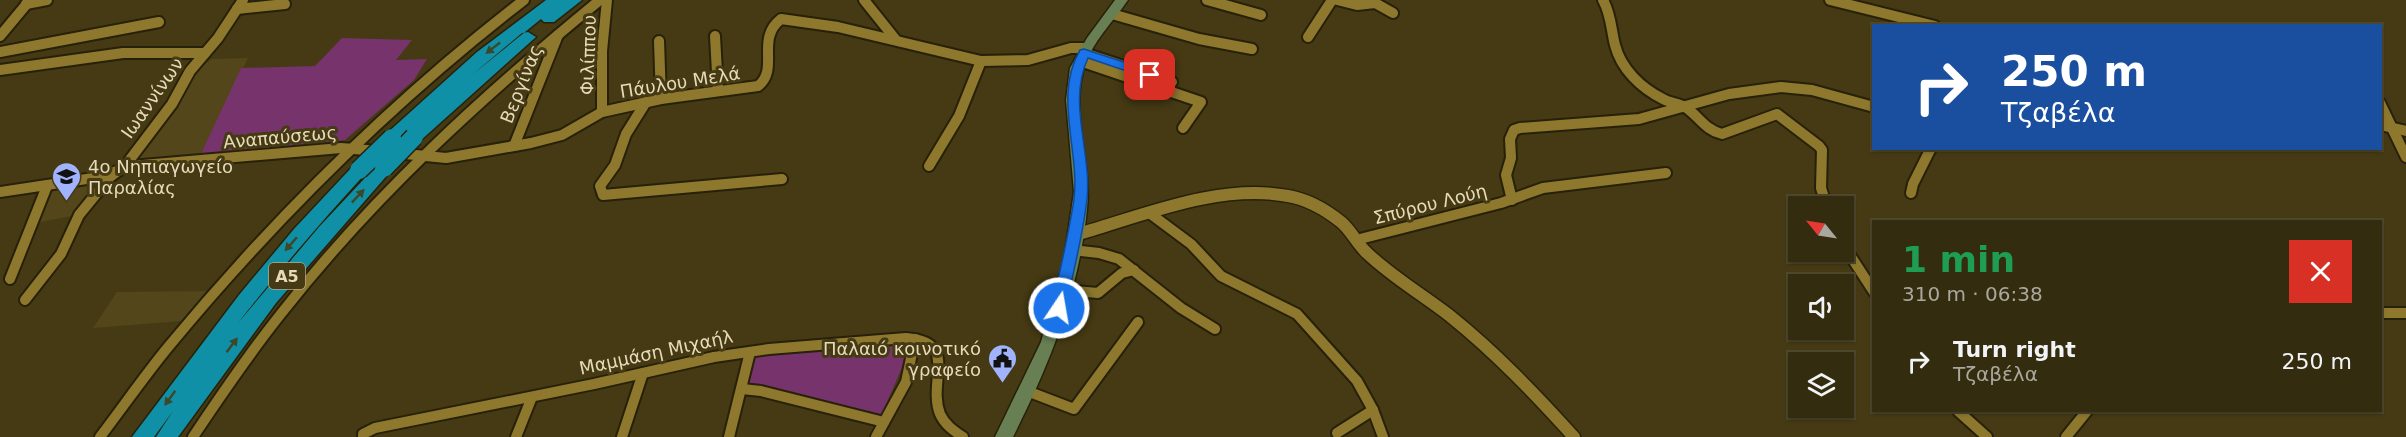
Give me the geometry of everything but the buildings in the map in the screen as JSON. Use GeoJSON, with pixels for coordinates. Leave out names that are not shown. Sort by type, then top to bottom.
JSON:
{"type":"FeatureCollection","features":[{"type":"Feature","properties":{"kind":"highway","name":"Α5"},"geometry":{"type":"LineString","coordinates":[[142,437],[236,310],[309,224],[359,171],[467,69],[556,0]]}},
{"type":"Feature","properties":{"kind":"highway","name":"Α5"},"geometry":{"type":"LineString","coordinates":[[166,437],[258,311],[323,233],[414,136],[476,80],[574,0]]}},
{"type":"Feature","properties":{"kind":"main road"},"geometry":{"type":"LineString","coordinates":[[1004,437],[1049,342],[1075,235],[1081,199],[1081,177],[1073,92],[1075,76],[1084,54],[1122,0]]}},
{"type":"Feature","properties":{"kind":"street"},"geometry":{"type":"LineString","coordinates":[[0,36],[28,2],[47,0]]}},
{"type":"Feature","properties":{"kind":"street"},"geometry":{"type":"LineString","coordinates":[[100,437],[168,347],[281,220],[351,148],[420,83],[479,33],[524,0]]}},
{"type":"Feature","properties":{"kind":"street"},"geometry":{"type":"LineString","coordinates":[[194,437],[226,385],[301,287],[422,156],[500,83],[600,0]]}},
{"type":"Feature","properties":{"kind":"street","name":"Φιλίππου"},"geometry":{"type":"LineString","coordinates":[[602,112],[602,51],[607,0]]}},
{"type":"Feature","properties":{"kind":"street"},"geometry":{"type":"LineString","coordinates":[[864,0],[896,40],[981,61],[1028,60],[1071,48],[1201,102],[1183,128]]}},
{"type":"Feature","properties":{"kind":"street"},"geometry":{"type":"LineString","coordinates":[[1207,0],[1261,15]]}},
{"type":"Feature","properties":{"kind":"street"},"geometry":{"type":"LineString","coordinates":[[1308,37],[1332,0]]}},
{"type":"Feature","properties":{"kind":"street"},"geometry":{"type":"LineString","coordinates":[[1337,0],[1357,5],[1375,3],[1393,13]]}},
{"type":"Feature","properties":{"kind":"street"},"geometry":{"type":"LineString","coordinates":[[1603,0],[1611,15],[1615,45],[1624,67],[1660,98],[1685,106],[1708,129],[1722,134],[1770,115],[1783,117],[1822,150],[1821,188],[1824,196]]}},
{"type":"Feature","properties":{"kind":"street"},"geometry":{"type":"LineString","coordinates":[[1830,0],[1927,24]]}},
{"type":"Feature","properties":{"kind":"street"},"geometry":{"type":"LineString","coordinates":[[240,5],[285,4]]}},
{"type":"Feature","properties":{"kind":"street","name":"Ιωαννίνων"},"geometry":{"type":"LineString","coordinates":[[25,300],[61,254],[79,215],[110,177],[125,166],[172,104],[190,71],[240,5]]}},
{"type":"Feature","properties":{"kind":"street"},"geometry":{"type":"LineString","coordinates":[[1112,14],[1199,39],[1252,49]]}},
{"type":"Feature","properties":{"kind":"street","name":"Πάυλου Μελά"},"geometry":{"type":"LineString","coordinates":[[422,156],[446,158],[514,147],[562,135],[602,112],[661,99],[758,86],[767,81],[770,30],[774,23],[781,19],[838,27],[896,40]]}},
{"type":"Feature","properties":{"kind":"street"},"geometry":{"type":"LineString","coordinates":[[0,52],[159,22]]}},
{"type":"Feature","properties":{"kind":"street","name":"Βεργίνας"},"geometry":{"type":"LineString","coordinates":[[514,147],[559,34]]}},
{"type":"Feature","properties":{"kind":"street"},"geometry":{"type":"LineString","coordinates":[[715,36],[718,91]]}},
{"type":"Feature","properties":{"kind":"street"},"geometry":{"type":"LineString","coordinates":[[659,41],[661,99]]}},
{"type":"Feature","properties":{"kind":"street"},"geometry":{"type":"LineString","coordinates":[[0,70],[123,53],[205,53]]}},
{"type":"Feature","properties":{"kind":"street"},"geometry":{"type":"LineString","coordinates":[[1084,54],[1172,82]]}},
{"type":"Feature","properties":{"kind":"street"},"geometry":{"type":"LineString","coordinates":[[929,166],[949,134],[972,87],[981,61]]}},
{"type":"Feature","properties":{"kind":"street"},"geometry":{"type":"LineString","coordinates":[[1512,200],[1506,175],[1511,158],[1510,139],[1514,130],[1586,121],[1639,119],[1729,94],[1781,87],[1812,90],[1872,106]]}},
{"type":"Feature","properties":{"kind":"street"},"geometry":{"type":"LineString","coordinates":[[646,102],[626,134],[615,165],[601,184],[600,191],[603,195],[782,179]]}},
{"type":"Feature","properties":{"kind":"street"},"geometry":{"type":"LineString","coordinates":[[2382,111],[2386,127],[2406,157]]}},
{"type":"Feature","properties":{"kind":"street"},"geometry":{"type":"LineString","coordinates":[[2386,127],[2406,131]]}},
{"type":"Feature","properties":{"kind":"street","name":"Αναπαύσεως"},"geometry":{"type":"LineString","coordinates":[[0,192],[100,177],[131,166],[151,164],[351,148],[422,156]]}},
{"type":"Feature","properties":{"kind":"street"},"geometry":{"type":"LineString","coordinates":[[1911,193],[1913,184],[1930,150]]}},
{"type":"Feature","properties":{"kind":"street","name":"Σπύρου Λούη"},"geometry":{"type":"LineString","coordinates":[[1356,240],[1512,200],[1544,188],[1666,173]]}},
{"type":"Feature","properties":{"kind":"street"},"geometry":{"type":"LineString","coordinates":[[10,279],[47,186]]}},
{"type":"Feature","properties":{"kind":"street"},"geometry":{"type":"LineString","coordinates":[[1075,235],[1148,212],[1216,195],[1242,192],[1288,196],[1309,202],[1326,210],[1348,228],[1371,257],[1451,317],[1501,360],[1523,380],[1574,437]]}},
{"type":"Feature","properties":{"kind":"street"},"geometry":{"type":"LineString","coordinates":[[1148,212],[1191,244],[1221,276],[1297,314],[1357,381],[1373,410],[1383,437]]}},
{"type":"Feature","properties":{"kind":"street"},"geometry":{"type":"LineString","coordinates":[[1072,250],[1110,255],[1134,270],[1181,308],[1215,329]]}},
{"type":"Feature","properties":{"kind":"street"},"geometry":{"type":"LineString","coordinates":[[1854,261],[1872,289]]}},
{"type":"Feature","properties":{"kind":"street"},"geometry":{"type":"LineString","coordinates":[[1063,290],[1098,293],[1117,276],[1134,270]]}},
{"type":"Feature","properties":{"kind":"street"},"geometry":{"type":"LineString","coordinates":[[2382,313],[2406,313]]}},
{"type":"Feature","properties":{"kind":"street"},"geometry":{"type":"LineString","coordinates":[[1027,392],[1074,409],[1138,322]]}},
{"type":"Feature","properties":{"kind":"street"},"geometry":{"type":"LineString","coordinates":[[876,437],[910,373],[911,352],[915,339],[929,341],[938,351],[939,369],[936,394],[940,416],[950,429],[963,437]]}},
{"type":"Feature","properties":{"kind":"street","name":"Μαμμάση Μιχαήλ"},"geometry":{"type":"LineString","coordinates":[[363,436],[375,428],[750,352],[850,342],[915,339]]}},
{"type":"Feature","properties":{"kind":"street"},"geometry":{"type":"LineString","coordinates":[[729,437],[750,352]]}},
{"type":"Feature","properties":{"kind":"street"},"geometry":{"type":"LineString","coordinates":[[622,437],[643,373]]}},
{"type":"Feature","properties":{"kind":"street"},"geometry":{"type":"LineString","coordinates":[[742,389],[761,391],[884,422]]}},
{"type":"Feature","properties":{"kind":"street"},"geometry":{"type":"LineString","coordinates":[[516,437],[532,397]]}},
{"type":"Feature","properties":{"kind":"street"},"geometry":{"type":"LineString","coordinates":[[1337,433],[1373,410]]}},
{"type":"Feature","properties":{"kind":"street"},"geometry":{"type":"LineString","coordinates":[[1960,412],[1987,437]]}},
{"type":"Feature","properties":{"kind":"street"},"geometry":{"type":"LineString","coordinates":[[2066,437],[2086,412]]}},
{"type":"Feature","properties":{"kind":"shaded area"},"geometry":{"type":"Polygon","coordinates":[[[342,38],[412,40],[396,60],[427,59],[414,80],[345,140],[199,158],[241,68],[315,66],[342,38]]]}},
{"type":"Feature","properties":{"kind":"shaded area"},"geometry":{"type":"Polygon","coordinates":[[[248,58],[199,159],[136,162],[201,66],[212,59],[248,58]]]}},
{"type":"Feature","properties":{"kind":"shaded area","name":"4o Νηπιαγωγείο Παραλίας"},"geometry":{"type":"Polygon","coordinates":[[[92,182],[98,187],[76,215],[36,223],[51,189],[92,182]]]}},
{"type":"Feature","properties":{"kind":"shaded area"},"geometry":{"type":"Polygon","coordinates":[[[211,291],[182,321],[93,328],[117,292],[211,291]]]}},
{"type":"Feature","properties":{"kind":"shaded area"},"geometry":{"type":"Polygon","coordinates":[[[914,340],[881,416],[749,383],[755,355],[914,340]]]}},
{"type":"Feature","properties":{"kind":"place","name":"4o Νηπιαγωγείο Παραλίας"},"geometry":{"type":"Point","coordinates":[67,202]}},
{"type":"Feature","properties":{"kind":"place","name":"Παλαιό κοινοτικό γραφείο"},"geometry":{"type":"Point","coordinates":[1002,384]}},
{"type":"Feature","properties":{"kind":"route"},"geometry":{"type":"LineString","coordinates":[[1059,308],[1081,199],[1073,100],[1077,68],[1084,53],[1150,75]]}}]}
